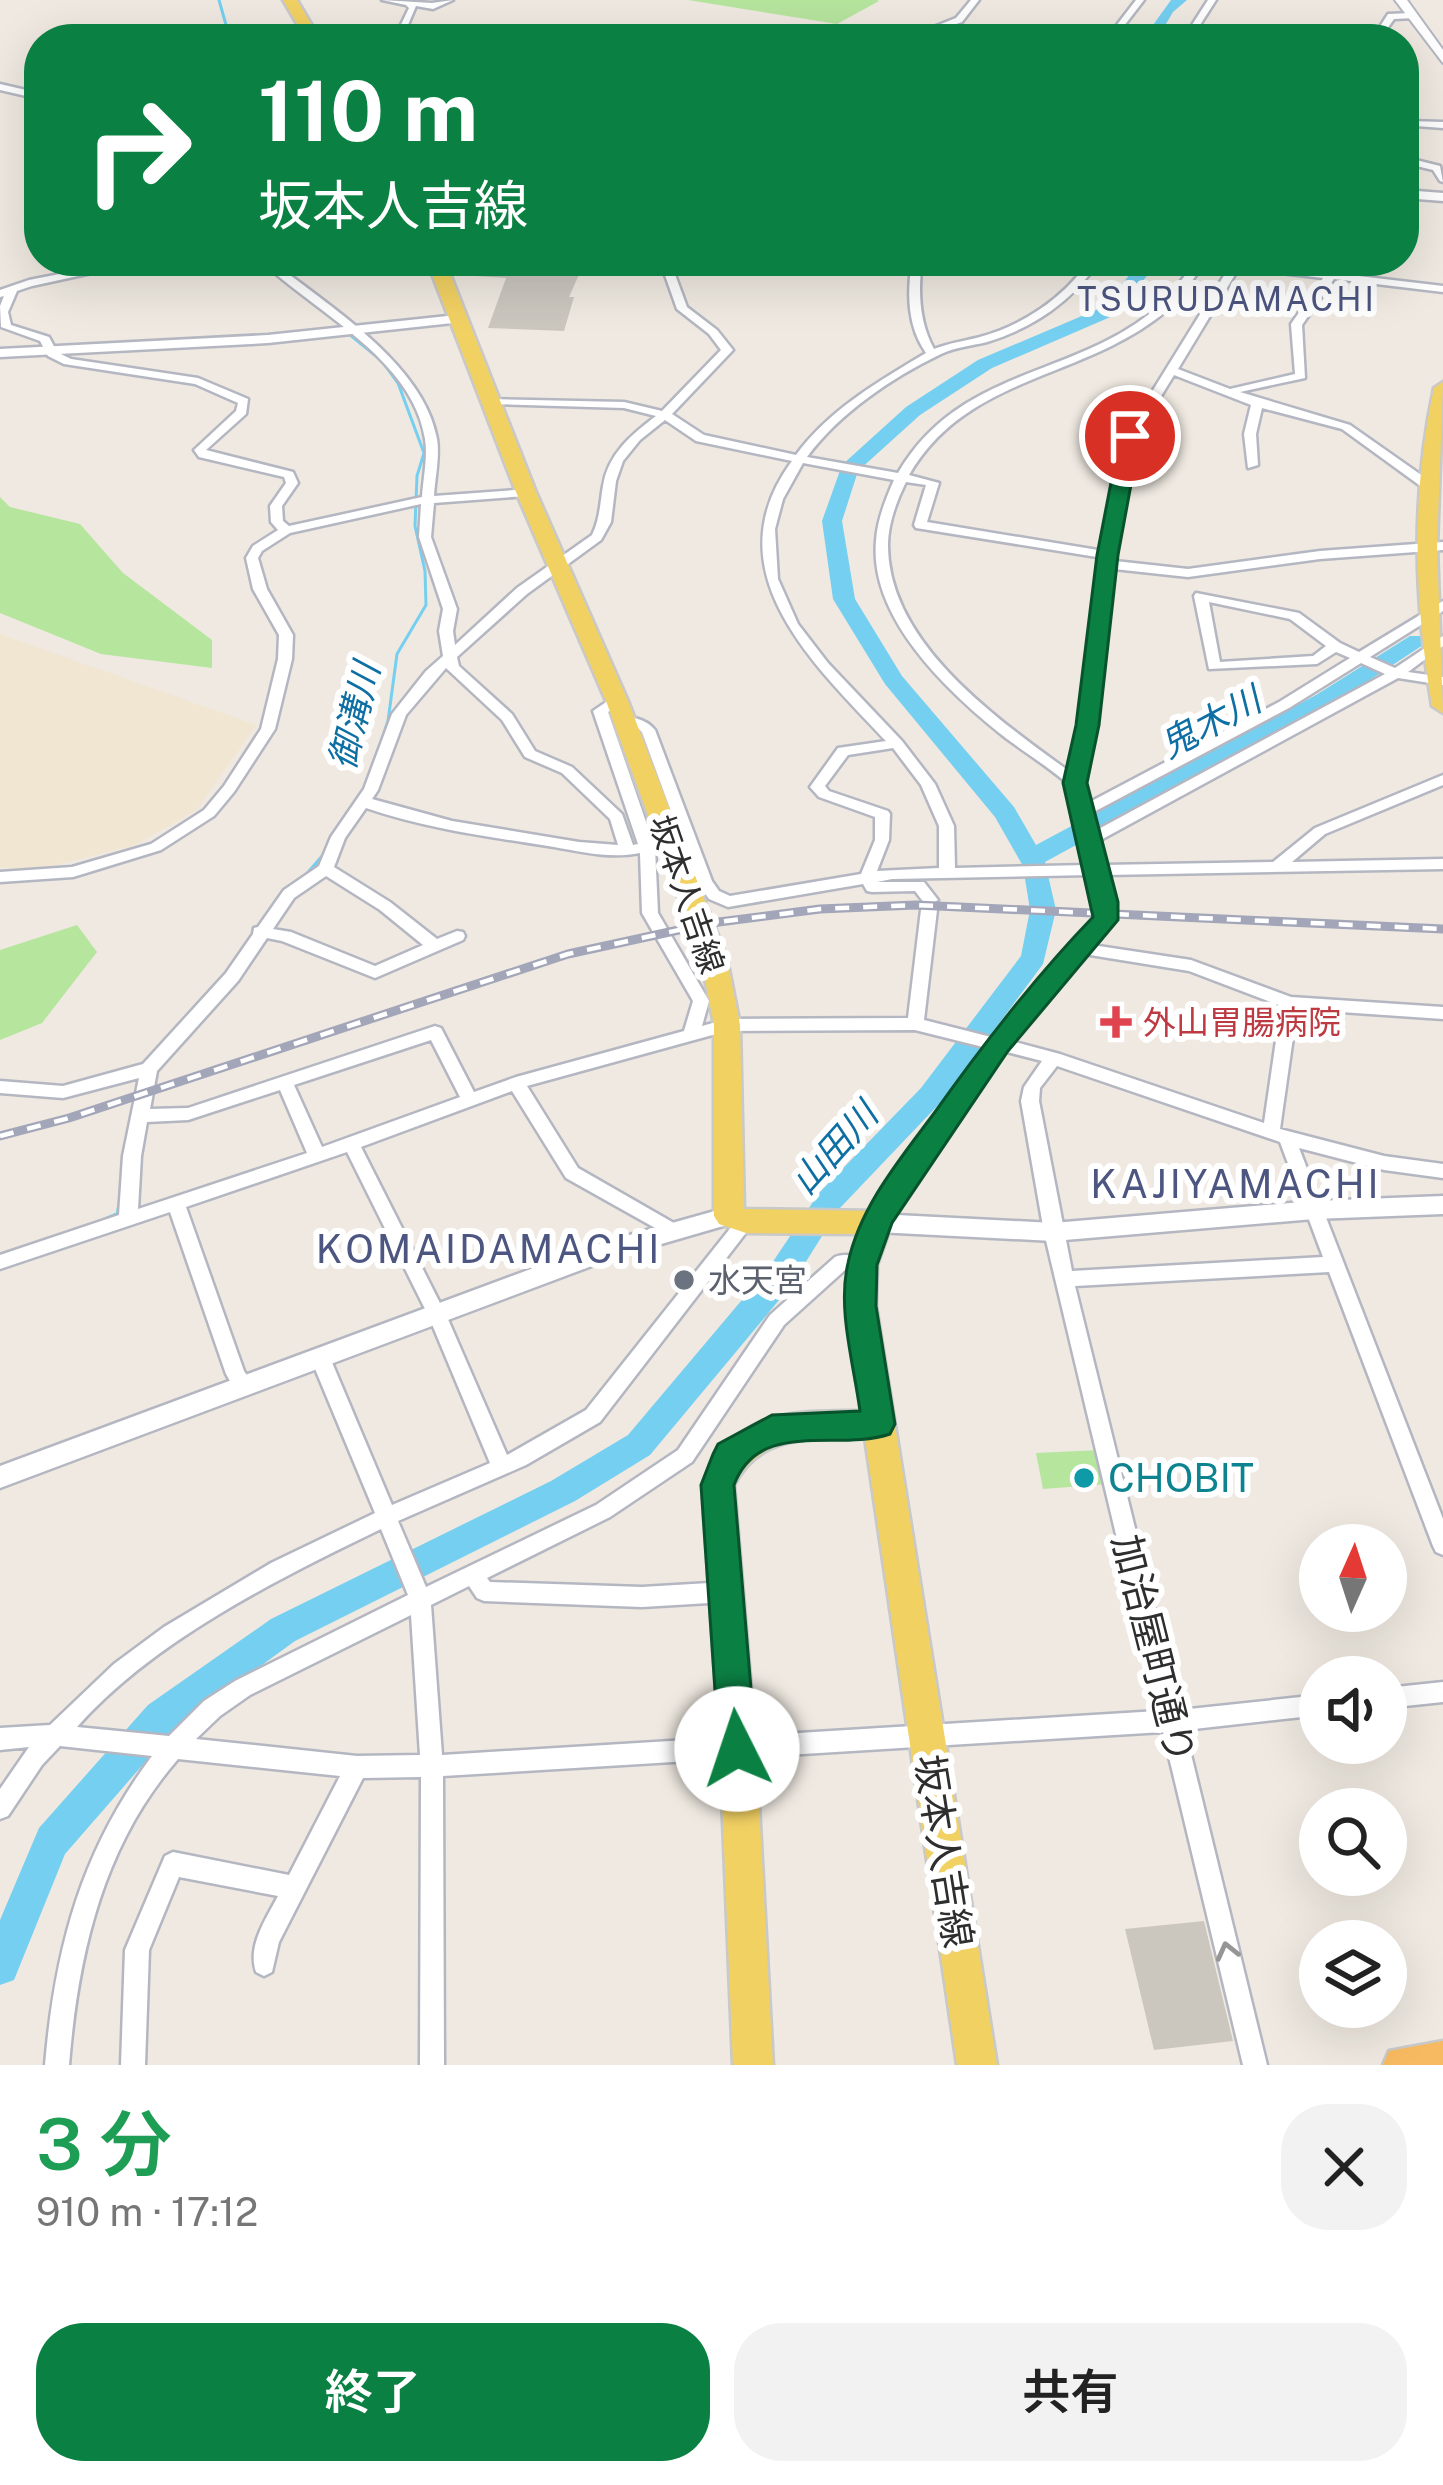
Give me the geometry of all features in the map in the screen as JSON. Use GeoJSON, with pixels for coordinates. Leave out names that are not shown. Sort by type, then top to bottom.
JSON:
{"type":"FeatureCollection","features":[{"type":"Feature","properties":{"kind":"highway"},"geometry":{"type":"LineString","coordinates":[[1403,2065],[1443,2061]]}},
{"type":"Feature","properties":{"kind":"main road"},"geometry":{"type":"LineString","coordinates":[[1401,0],[1418,24]]}},
{"type":"Feature","properties":{"kind":"main road"},"geometry":{"type":"LineString","coordinates":[[1419,26],[1443,59]]}},
{"type":"Feature","properties":{"kind":"main road","name":"坂本人吉線"},"geometry":{"type":"LineString","coordinates":[[442,276],[526,492],[620,711],[714,959],[727,1025],[738,1219]]}},
{"type":"Feature","properties":{"kind":"main road"},"geometry":{"type":"LineString","coordinates":[[1443,388],[1433,428],[1430,487],[1443,706]]}},
{"type":"Feature","properties":{"kind":"main road"},"geometry":{"type":"LineString","coordinates":[[738,1219],[867,1223]]}},
{"type":"Feature","properties":{"kind":"main road","name":"坂本人吉線"},"geometry":{"type":"LineString","coordinates":[[867,1223],[861,1306],[977,2065]]}},
{"type":"Feature","properties":{"kind":"main road"},"geometry":{"type":"LineString","coordinates":[[753,2065],[718,1485],[729,1454],[772,1429],[878,1424]]}},
{"type":"Feature","properties":{"kind":"street"},"geometry":{"type":"LineString","coordinates":[[386,0],[438,5],[449,0]]}},
{"type":"Feature","properties":{"kind":"street"},"geometry":{"type":"LineString","coordinates":[[948,24],[959,20],[975,0]]}},
{"type":"Feature","properties":{"kind":"street"},"geometry":{"type":"LineString","coordinates":[[1121,24],[1140,0]]}},
{"type":"Feature","properties":{"kind":"street"},"geometry":{"type":"LineString","coordinates":[[405,24],[413,8],[409,3]]}},
{"type":"Feature","properties":{"kind":"street"},"geometry":{"type":"LineString","coordinates":[[1386,24],[1391,16],[1412,16]]}},
{"type":"Feature","properties":{"kind":"street"},"geometry":{"type":"LineString","coordinates":[[1419,162],[1437,168],[1443,179]]}},
{"type":"Feature","properties":{"kind":"street"},"geometry":{"type":"LineString","coordinates":[[0,294],[63,276]]}},
{"type":"Feature","properties":{"kind":"street"},"geometry":{"type":"LineString","coordinates":[[281,276],[388,359],[422,408],[432,442],[425,537],[450,609],[446,632],[452,667],[507,717],[530,754],[567,770],[617,817],[627,851]]}},
{"type":"Feature","properties":{"kind":"street"},"geometry":{"type":"LineString","coordinates":[[128,1219],[149,1069],[232,977],[290,893],[326,868],[338,837],[371,790],[399,714],[450,654],[602,530],[610,476],[622,453],[727,350],[713,332],[682,309],[670,276]]}},
{"type":"Feature","properties":{"kind":"street"},"geometry":{"type":"LineString","coordinates":[[916,276],[922,343],[932,354]]}},
{"type":"Feature","properties":{"kind":"street"},"geometry":{"type":"LineString","coordinates":[[953,873],[943,814],[928,784],[794,626],[772,570],[768,549],[772,516],[801,459],[856,399],[932,354],[984,339],[1036,314],[1064,296],[1081,276]]}},
{"type":"Feature","properties":{"kind":"street"},"geometry":{"type":"LineString","coordinates":[[1075,783],[951,688],[887,590],[881,570],[881,527],[898,479],[925,438],[969,405],[1154,319],[1178,297],[1191,276]]}},
{"type":"Feature","properties":{"kind":"street"},"geometry":{"type":"LineString","coordinates":[[867,1223],[999,1044],[1106,920],[1075,783],[1088,725],[1108,560],[1130,436],[1229,276]]}},
{"type":"Feature","properties":{"kind":"street"},"geometry":{"type":"LineString","coordinates":[[1317,276],[1443,290]]}},
{"type":"Feature","properties":{"kind":"street"},"geometry":{"type":"LineString","coordinates":[[1232,391],[1300,376],[1296,324],[1305,317],[1313,290],[1329,278]]}},
{"type":"Feature","properties":{"kind":"street"},"geometry":{"type":"LineString","coordinates":[[13,288],[3,312],[6,327],[46,339],[52,354],[68,362],[160,373],[215,387],[244,401],[242,412],[200,449],[203,454],[290,475],[292,483],[276,506],[277,522],[286,530]]}},
{"type":"Feature","properties":{"kind":"street"},"geometry":{"type":"LineString","coordinates":[[0,353],[268,339],[458,319]]}},
{"type":"Feature","properties":{"kind":"street"},"geometry":{"type":"LineString","coordinates":[[1171,370],[1258,403],[1346,427],[1430,487]]}},
{"type":"Feature","properties":{"kind":"street"},"geometry":{"type":"LineString","coordinates":[[493,401],[624,404],[665,415],[700,438],[932,483],[920,525],[1188,573],[1436,546]]}},
{"type":"Feature","properties":{"kind":"street"},"geometry":{"type":"LineString","coordinates":[[1252,465],[1250,434],[1258,403]]}},
{"type":"Feature","properties":{"kind":"street"},"geometry":{"type":"LineString","coordinates":[[0,877],[73,872],[156,847],[209,813],[229,789],[268,729],[285,659],[286,635],[260,589],[252,558],[256,549],[286,530],[430,499],[526,492]]}},
{"type":"Feature","properties":{"kind":"street"},"geometry":{"type":"LineString","coordinates":[[1335,646],[1316,660],[1214,666],[1201,596],[1294,616],[1358,660],[1396,674],[1440,681]]}},
{"type":"Feature","properties":{"kind":"street"},"geometry":{"type":"LineString","coordinates":[[1082,812],[1284,706],[1438,608]]}},
{"type":"Feature","properties":{"kind":"street"},"geometry":{"type":"LineString","coordinates":[[1090,840],[1396,674],[1439,643]]}},
{"type":"Feature","properties":{"kind":"street"},"geometry":{"type":"LineString","coordinates":[[692,1032],[701,1001],[650,913],[647,848],[600,711],[620,711],[648,730],[714,895],[728,902],[867,878],[953,873],[1443,864]]}},
{"type":"Feature","properties":{"kind":"street"},"geometry":{"type":"LineString","coordinates":[[867,878],[882,840],[883,814],[824,794],[818,787],[843,751],[893,744]]}},
{"type":"Feature","properties":{"kind":"street"},"geometry":{"type":"LineString","coordinates":[[1275,868],[1320,831],[1443,780]]}},
{"type":"Feature","properties":{"kind":"street"},"geometry":{"type":"LineString","coordinates":[[362,801],[409,818],[627,851],[647,848]]}},
{"type":"Feature","properties":{"kind":"street"},"geometry":{"type":"LineString","coordinates":[[326,868],[434,944]]}},
{"type":"Feature","properties":{"kind":"street"},"geometry":{"type":"LineString","coordinates":[[867,878],[872,887],[925,887],[930,905],[915,1024]]}},
{"type":"Feature","properties":{"kind":"street"},"geometry":{"type":"LineString","coordinates":[[260,932],[285,936],[375,972],[457,936]]}},
{"type":"Feature","properties":{"kind":"street"},"geometry":{"type":"LineString","coordinates":[[1080,948],[1191,966],[1290,1003],[1443,1013]]}},
{"type":"Feature","properties":{"kind":"street"},"geometry":{"type":"LineString","coordinates":[[1290,1003],[1279,1136],[1314,1210],[1443,1546]]}},
{"type":"Feature","properties":{"kind":"street"},"geometry":{"type":"LineString","coordinates":[[0,1262],[317,1156],[516,1083],[727,1025],[915,1024],[1054,1058],[1279,1136],[1384,1163],[1443,1171]]}},
{"type":"Feature","properties":{"kind":"street"},"geometry":{"type":"LineString","coordinates":[[139,1115],[188,1114],[434,1032],[469,1099]]}},
{"type":"Feature","properties":{"kind":"street","name":"加治屋町通り"},"geometry":{"type":"LineString","coordinates":[[1054,1058],[1031,1087],[1030,1101],[1053,1232],[1255,2065]]}},
{"type":"Feature","properties":{"kind":"street"},"geometry":{"type":"LineString","coordinates":[[0,1087],[63,1092],[149,1069]]}},
{"type":"Feature","properties":{"kind":"street"},"geometry":{"type":"LineString","coordinates":[[285,1083],[317,1156]]}},
{"type":"Feature","properties":{"kind":"street"},"geometry":{"type":"LineString","coordinates":[[516,1083],[572,1173],[673,1231]]}},
{"type":"Feature","properties":{"kind":"street"},"geometry":{"type":"LineString","coordinates":[[351,1143],[438,1317],[502,1467]]}},
{"type":"Feature","properties":{"kind":"street"},"geometry":{"type":"LineString","coordinates":[[176,1203],[243,1384]]}},
{"type":"Feature","properties":{"kind":"street"},"geometry":{"type":"LineString","coordinates":[[867,1223],[1053,1232],[1314,1210],[1443,1205]]}},
{"type":"Feature","properties":{"kind":"street"},"geometry":{"type":"LineString","coordinates":[[0,1477],[243,1384],[673,1231],[738,1219]]}},
{"type":"Feature","properties":{"kind":"street"},"geometry":{"type":"LineString","coordinates":[[0,1808],[111,1683],[225,1599],[560,1440],[593,1416],[738,1219]]}},
{"type":"Feature","properties":{"kind":"street"},"geometry":{"type":"LineString","coordinates":[[57,2065],[68,1957],[92,1874],[170,1748],[201,1717],[419,1592],[473,1575],[603,1511],[685,1456],[777,1320],[841,1262],[862,1265]]}},
{"type":"Feature","properties":{"kind":"street"},"geometry":{"type":"LineString","coordinates":[[1064,1279],[1335,1264]]}},
{"type":"Feature","properties":{"kind":"street"},"geometry":{"type":"LineString","coordinates":[[321,1360],[419,1592],[432,1766],[432,2065]]}},
{"type":"Feature","properties":{"kind":"street"},"geometry":{"type":"LineString","coordinates":[[473,1575],[484,1592],[535,1596],[726,1592]]}},
{"type":"Feature","properties":{"kind":"street"},"geometry":{"type":"LineString","coordinates":[[1407,1696],[1443,1692]]}},
{"type":"Feature","properties":{"kind":"street"},"geometry":{"type":"LineString","coordinates":[[0,1738],[63,1736],[357,1767],[432,1766],[1172,1720],[1299,1707]]}},
{"type":"Feature","properties":{"kind":"street"},"geometry":{"type":"LineString","coordinates":[[264,1964],[268,1940],[357,1767]]}},
{"type":"Feature","properties":{"kind":"street"},"geometry":{"type":"LineString","coordinates":[[133,2065],[137,1950],[172,1864],[294,1888]]}},
{"type":"Feature","properties":{"kind":"shaded area"},"geometry":{"type":"Polygon","coordinates":[[[0,634],[256,725],[196,810],[135,845],[36,870],[0,867],[0,634]]]}},
{"type":"Feature","properties":{"kind":"green space"},"geometry":{"type":"Polygon","coordinates":[[[688,0],[877,0],[879,1],[837,24],[688,0]]]}},
{"type":"Feature","properties":{"kind":"green space"},"geometry":{"type":"Polygon","coordinates":[[[0,497],[10,507],[80,524],[123,573],[212,640],[212,668],[101,654],[0,613],[0,497]]]}},
{"type":"Feature","properties":{"kind":"green space"},"geometry":{"type":"Polygon","coordinates":[[[77,925],[97,952],[42,1023],[0,1040],[0,950],[77,925]]]}},
{"type":"Feature","properties":{"kind":"green space"},"geometry":{"type":"Polygon","coordinates":[[[1100,1450],[1108,1484],[1043,1489],[1036,1453],[1100,1450]]]}},
{"type":"Feature","properties":{"kind":"building"},"geometry":{"type":"Polygon","coordinates":[[[476,276],[578,276],[569,297],[574,297],[564,331],[488,328],[506,278],[476,276]]]}},
{"type":"Feature","properties":{"kind":"building"},"geometry":{"type":"Polygon","coordinates":[[[1204,1921],[1233,2041],[1154,2050],[1125,1929],[1204,1921]]]}},
{"type":"Feature","properties":{"kind":"waterway","name":"御溝川"},"geometry":{"type":"LineString","coordinates":[[219,0],[226,24]]}},
{"type":"Feature","properties":{"kind":"waterway","name":"山田川"},"geometry":{"type":"LineString","coordinates":[[1159,24],[1180,0]]}},
{"type":"Feature","properties":{"kind":"waterway","name":"御溝川"},"geometry":{"type":"LineString","coordinates":[[279,276],[342,326]]}},
{"type":"Feature","properties":{"kind":"waterway","name":"山田川"},"geometry":{"type":"LineString","coordinates":[[1031,859],[1005,813],[893,679],[844,599],[832,521],[849,469],[913,411],[985,364],[1109,311],[1138,276]]}},
{"type":"Feature","properties":{"kind":"waterway","name":"御溝川"},"geometry":{"type":"LineString","coordinates":[[349,334],[382,361],[398,383],[424,453],[417,476],[415,526],[425,571],[426,605],[397,654],[388,721],[375,760]]}},
{"type":"Feature","properties":{"kind":"waterway","name":"鬼木川"},"geometry":{"type":"LineString","coordinates":[[1031,859],[1324,700],[1418,641]]}},
{"type":"Feature","properties":{"kind":"waterway","name":"御溝川"},"geometry":{"type":"LineString","coordinates":[[368,779],[375,760]]}},
{"type":"Feature","properties":{"kind":"waterway","name":"御溝川"},"geometry":{"type":"LineString","coordinates":[[304,878],[324,855]]}},
{"type":"Feature","properties":{"kind":"waterway","name":"山田川"},"geometry":{"type":"LineString","coordinates":[[0,1966],[52,1841],[161,1717],[283,1630],[563,1491],[639,1445],[779,1278],[829,1201],[931,1095],[1034,958],[1043,910],[1031,859]]}},
{"type":"Feature","properties":{"kind":"waterway","name":"御溝川"},"geometry":{"type":"LineString","coordinates":[[97,1223],[118,1214],[120,1201]]}},
{"type":"Feature","properties":{"kind":"railway"},"geometry":{"type":"LineString","coordinates":[[0,1136],[69,1118],[568,954],[711,923],[820,909],[916,905],[1443,929]]}},
{"type":"Feature","properties":{"kind":"place","name":"外山胃腸病院"},"geometry":{"type":"Point","coordinates":[1116,1022]}},
{"type":"Feature","properties":{"kind":"place","name":"水天宮"},"geometry":{"type":"Point","coordinates":[684,1280]}},
{"type":"Feature","properties":{"kind":"place","name":"CHOBIT"},"geometry":{"type":"Point","coordinates":[1084,1478]}},
{"type":"Feature","properties":{"kind":"district","name":"TSURUDAMACHI"},"geometry":{"type":"Point","coordinates":[1227,299]}},
{"type":"Feature","properties":{"kind":"district","name":"KAJIYAMACHI"},"geometry":{"type":"Point","coordinates":[1236,1184]}},
{"type":"Feature","properties":{"kind":"district","name":"KOMAIDAMACHI"},"geometry":{"type":"Point","coordinates":[489,1249]}},
{"type":"Feature","properties":{"kind":"route"},"geometry":{"type":"LineString","coordinates":[[737,1749],[718,1485],[729,1454],[772,1429],[878,1424],[861,1306],[862,1265],[877,1223],[894,1190],[999,1044],[1055,973],[1106,920],[1106,902],[1075,783],[1088,725],[1119,481],[1130,436]]}}]}
